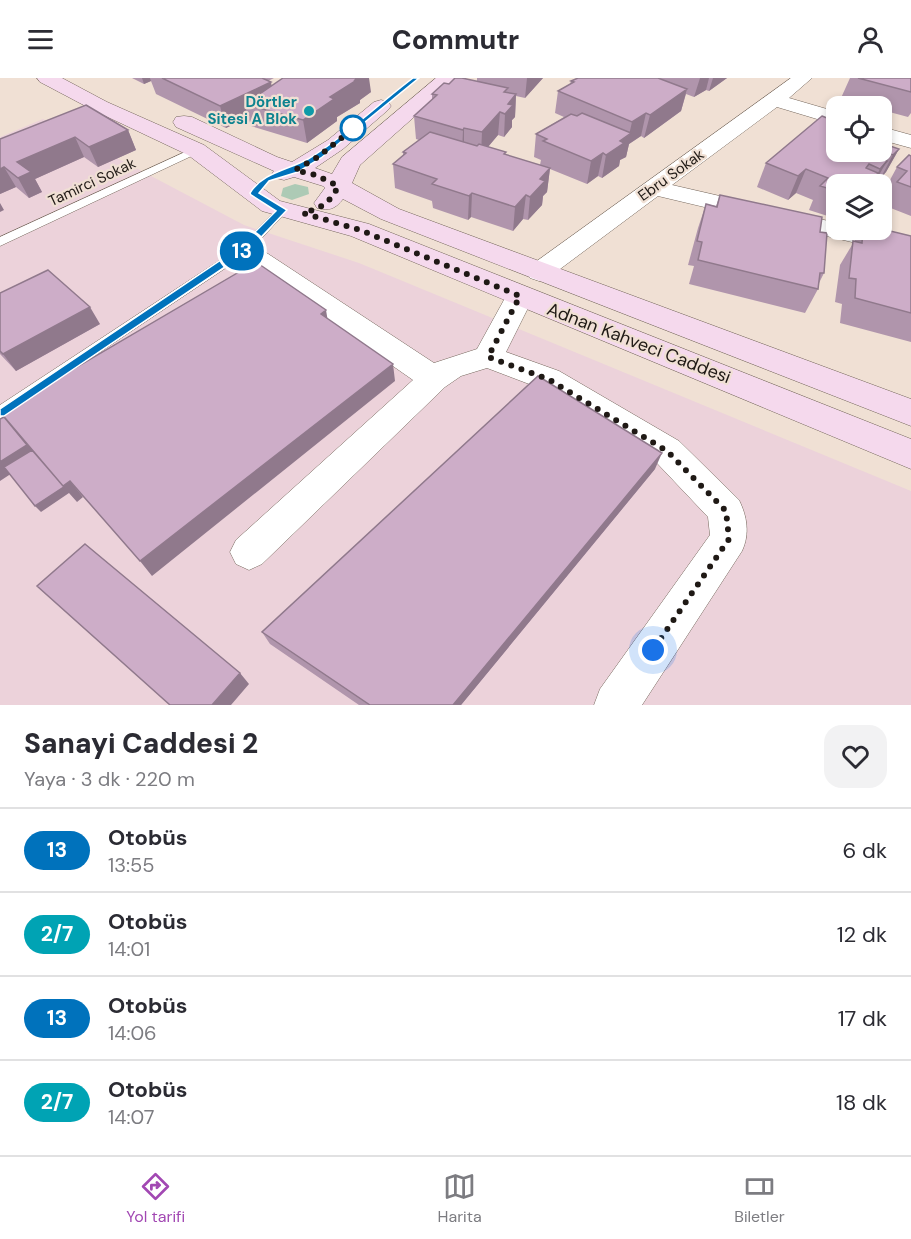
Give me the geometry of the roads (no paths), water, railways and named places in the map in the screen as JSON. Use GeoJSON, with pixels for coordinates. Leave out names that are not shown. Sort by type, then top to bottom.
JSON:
{"type":"FeatureCollection","features":[{"type":"Feature","properties":{"kind":"main road","name":"Adnan Kahveci Caddesi"},"geometry":{"type":"LineString","coordinates":[[46,78],[100,106],[196,150],[271,206],[360,230],[911,453]]}},
{"type":"Feature","properties":{"kind":"main road"},"geometry":{"type":"LineString","coordinates":[[292,212],[316,210],[329,201],[350,162],[448,78]]}},
{"type":"Feature","properties":{"kind":"main road"},"geometry":{"type":"LineString","coordinates":[[255,193],[266,180],[295,170],[318,157],[397,93]]}},
{"type":"Feature","properties":{"kind":"main road","name":"Adnan Kahveci Caddesi"},"geometry":{"type":"LineString","coordinates":[[164,113],[270,162],[316,175],[390,214],[911,413]]}},
{"type":"Feature","properties":{"kind":"street","name":"Ebru Sokak"},"geometry":{"type":"LineString","coordinates":[[539,272],[803,78]]}},
{"type":"Feature","properties":{"kind":"street"},"geometry":{"type":"LineString","coordinates":[[773,99],[826,116]]}},
{"type":"Feature","properties":{"kind":"street"},"geometry":{"type":"LineString","coordinates":[[77,115],[100,106]]}},
{"type":"Feature","properties":{"kind":"street"},"geometry":{"type":"LineString","coordinates":[[892,136],[911,142]]}},
{"type":"Feature","properties":{"kind":"street"},"geometry":{"type":"LineString","coordinates":[[653,188],[911,248]]}},
{"type":"Feature","properties":{"kind":"street"},"geometry":{"type":"LineString","coordinates":[[244,249],[434,379]]}},
{"type":"Feature","properties":{"kind":"street"},"geometry":{"type":"LineString","coordinates":[[488,357],[520,296]]}},
{"type":"Feature","properties":{"kind":"street"},"geometry":{"type":"LineString","coordinates":[[249,552],[434,379],[450,368],[488,357],[548,379],[667,451],[726,511],[729,539],[616,705]]}},
{"type":"Feature","properties":{"kind":"lane","name":"Tamirci Sokak"},"geometry":{"type":"LineString","coordinates":[[0,242],[196,150]]}},
{"type":"Feature","properties":{"kind":"lane"},"geometry":{"type":"LineString","coordinates":[[0,413],[244,249],[292,212]]}},
{"type":"Feature","properties":{"kind":"place","name":"Dörtler Sitesi A Blok"},"geometry":{"type":"Point","coordinates":[309,111]}}]}
